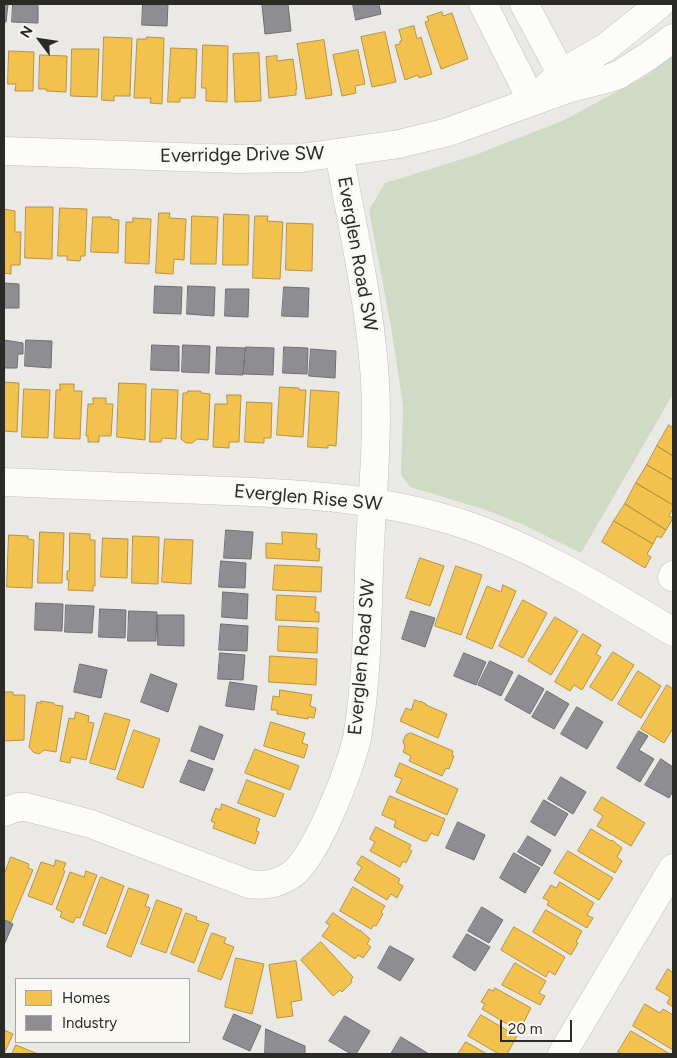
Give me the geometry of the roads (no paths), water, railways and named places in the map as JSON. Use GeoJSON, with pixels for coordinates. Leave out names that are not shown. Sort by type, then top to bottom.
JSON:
{"type":"FeatureCollection","features":[{"type":"Feature","properties":{"kind":"street"},"geometry":{"type":"LineString","coordinates":[[482,4],[532,101]]}},
{"type":"Feature","properties":{"kind":"street"},"geometry":{"type":"LineString","coordinates":[[524,4],[564,81]]}},
{"type":"Feature","properties":{"kind":"street","name":"Everridge Drive SW"},"geometry":{"type":"LineString","coordinates":[[4,151],[239,159],[301,158],[399,144],[448,132],[532,101],[564,81],[660,4]]}},
{"type":"Feature","properties":{"kind":"street","name":"Everridge Drive SW"},"geometry":{"type":"LineString","coordinates":[[564,81],[602,81],[620,74],[673,38]]}},
{"type":"Feature","properties":{"kind":"street","name":"Everglen Road SW"},"geometry":{"type":"LineString","coordinates":[[4,812],[18,807],[26,807],[91,824],[249,884],[262,885],[274,884],[292,875],[302,864],[328,819],[356,740],[364,664],[376,424],[374,368],[363,283],[339,153]]}},
{"type":"Feature","properties":{"kind":"street","name":"Everglen Rise SW"},"geometry":{"type":"LineString","coordinates":[[4,482],[318,495],[372,502],[440,517],[484,531],[529,552],[579,578],[673,632]]}},
{"type":"Feature","properties":{"kind":"street"},"geometry":{"type":"LineString","coordinates":[[562,1054],[673,868]]}}]}
